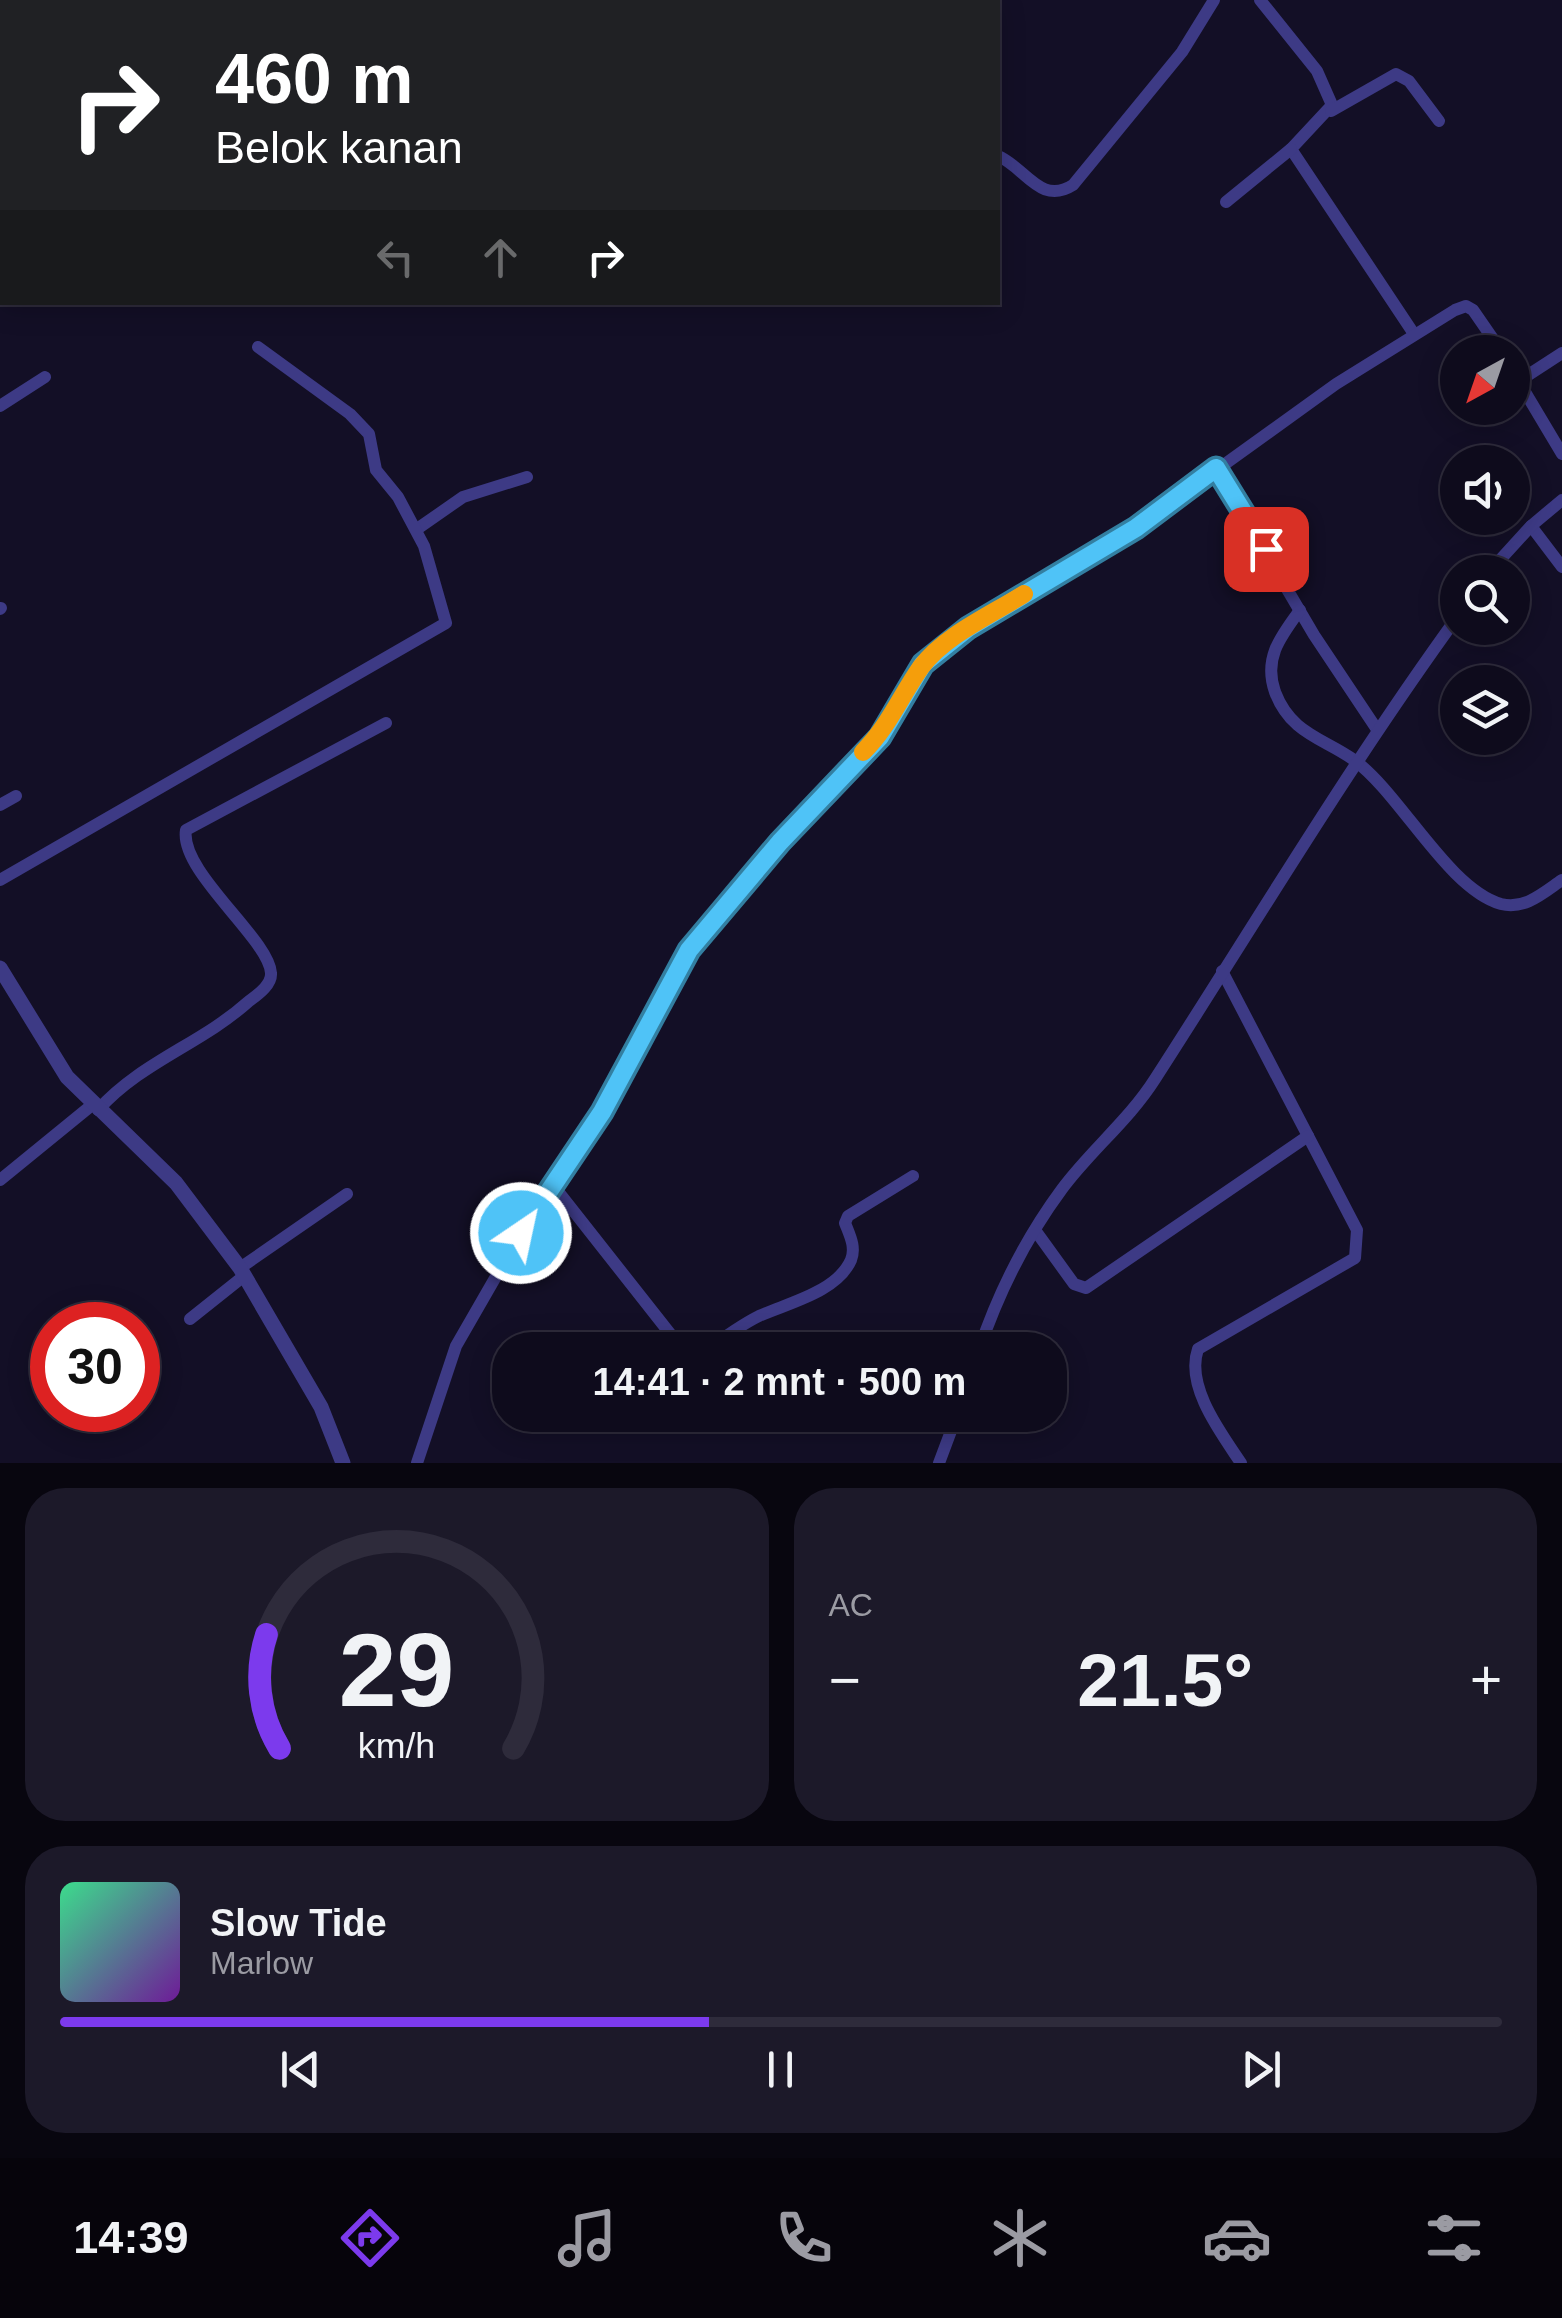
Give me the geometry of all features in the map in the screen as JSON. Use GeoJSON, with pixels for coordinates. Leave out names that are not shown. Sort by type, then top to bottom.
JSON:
{"type":"FeatureCollection","features":[{"type":"Feature","properties":{"kind":"street"},"geometry":{"type":"LineString","coordinates":[[1000,158],[1041,190],[1052,193],[1073,185],[1182,52],[1214,0]]}},
{"type":"Feature","properties":{"kind":"street"},"geometry":{"type":"LineString","coordinates":[[1260,0],[1318,71],[1331,111]]}},
{"type":"Feature","properties":{"kind":"street"},"geometry":{"type":"LineString","coordinates":[[1226,202],[1292,149],[1331,111],[1396,74],[1409,81],[1439,121]]}},
{"type":"Feature","properties":{"kind":"street"},"geometry":{"type":"LineString","coordinates":[[1292,149],[1414,334]]}},
{"type":"Feature","properties":{"kind":"street"},"geometry":{"type":"LineString","coordinates":[[417,1463],[456,1346],[602,1112],[689,950],[780,842],[880,737],[923,664],[968,628],[1136,528],[1216,468],[1414,334],[1466,306],[1489,335]]}},
{"type":"Feature","properties":{"kind":"street"},"geometry":{"type":"LineString","coordinates":[[0,880],[446,623],[416,529],[376,470],[368,434],[361,423],[258,348]]}},
{"type":"Feature","properties":{"kind":"street"},"geometry":{"type":"LineString","coordinates":[[1530,369],[1562,353]]}},
{"type":"Feature","properties":{"kind":"street"},"geometry":{"type":"LineString","coordinates":[[0,406],[45,377]]}},
{"type":"Feature","properties":{"kind":"street"},"geometry":{"type":"LineString","coordinates":[[1530,400],[1562,454]]}},
{"type":"Feature","properties":{"kind":"street"},"geometry":{"type":"LineString","coordinates":[[1216,468],[1376,728]]}},
{"type":"Feature","properties":{"kind":"street"},"geometry":{"type":"LineString","coordinates":[[416,529],[463,497],[527,477]]}},
{"type":"Feature","properties":{"kind":"street"},"geometry":{"type":"LineString","coordinates":[[1505,555],[1562,500]]}},
{"type":"Feature","properties":{"kind":"street"},"geometry":{"type":"LineString","coordinates":[[1531,526],[1562,567]]}},
{"type":"Feature","properties":{"kind":"street"},"geometry":{"type":"LineString","coordinates":[[1300,610],[1275,644],[1270,670],[1276,696],[1296,724],[1319,744],[1354,760],[1471,888],[1499,904],[1520,906],[1562,880]]}},
{"type":"Feature","properties":{"kind":"street"},"geometry":{"type":"LineString","coordinates":[[985,1332],[997,1296],[1063,1186],[1152,1084],[1354,760],[1440,641]]}},
{"type":"Feature","properties":{"kind":"street"},"geometry":{"type":"LineString","coordinates":[[0,1180],[133,1075],[235,1014],[268,984],[272,975],[267,959],[234,920],[187,845],[186,830],[386,723]]}},
{"type":"Feature","properties":{"kind":"street"},"geometry":{"type":"LineString","coordinates":[[0,806],[16,796]]}},
{"type":"Feature","properties":{"kind":"street"},"geometry":{"type":"LineString","coordinates":[[0,968],[66,1077],[176,1183],[242,1272],[320,1407],[343,1463]]}},
{"type":"Feature","properties":{"kind":"street"},"geometry":{"type":"LineString","coordinates":[[1222,971],[1357,1230],[1359,1247],[1355,1258],[1198,1349],[1192,1364],[1198,1387],[1241,1463]]}},
{"type":"Feature","properties":{"kind":"street"},"geometry":{"type":"LineString","coordinates":[[1035,1230],[1074,1284],[1086,1288],[1308,1136]]}},
{"type":"Feature","properties":{"kind":"street"},"geometry":{"type":"LineString","coordinates":[[734,1332],[757,1317],[808,1297],[834,1279],[848,1266],[854,1247],[845,1223],[848,1216],[913,1176]]}},
{"type":"Feature","properties":{"kind":"street"},"geometry":{"type":"LineString","coordinates":[[553,1185],[669,1332]]}},
{"type":"Feature","properties":{"kind":"street"},"geometry":{"type":"LineString","coordinates":[[190,1319],[242,1272],[347,1194]]}},
{"type":"Feature","properties":{"kind":"street"},"geometry":{"type":"LineString","coordinates":[[939,1463],[951,1432]]}},
{"type":"Feature","properties":{"kind":"slow traffic"},"geometry":{"type":"LineString","coordinates":[[863,752],[888,726],[923,664],[968,628],[1024,594]]}},
{"type":"Feature","properties":{"kind":"route"},"geometry":{"type":"LineString","coordinates":[[521,1233],[602,1112],[656,1004],[689,950],[780,842],[880,737],[923,664],[968,628],[1136,528],[1216,468],[1266,549]]}}]}
